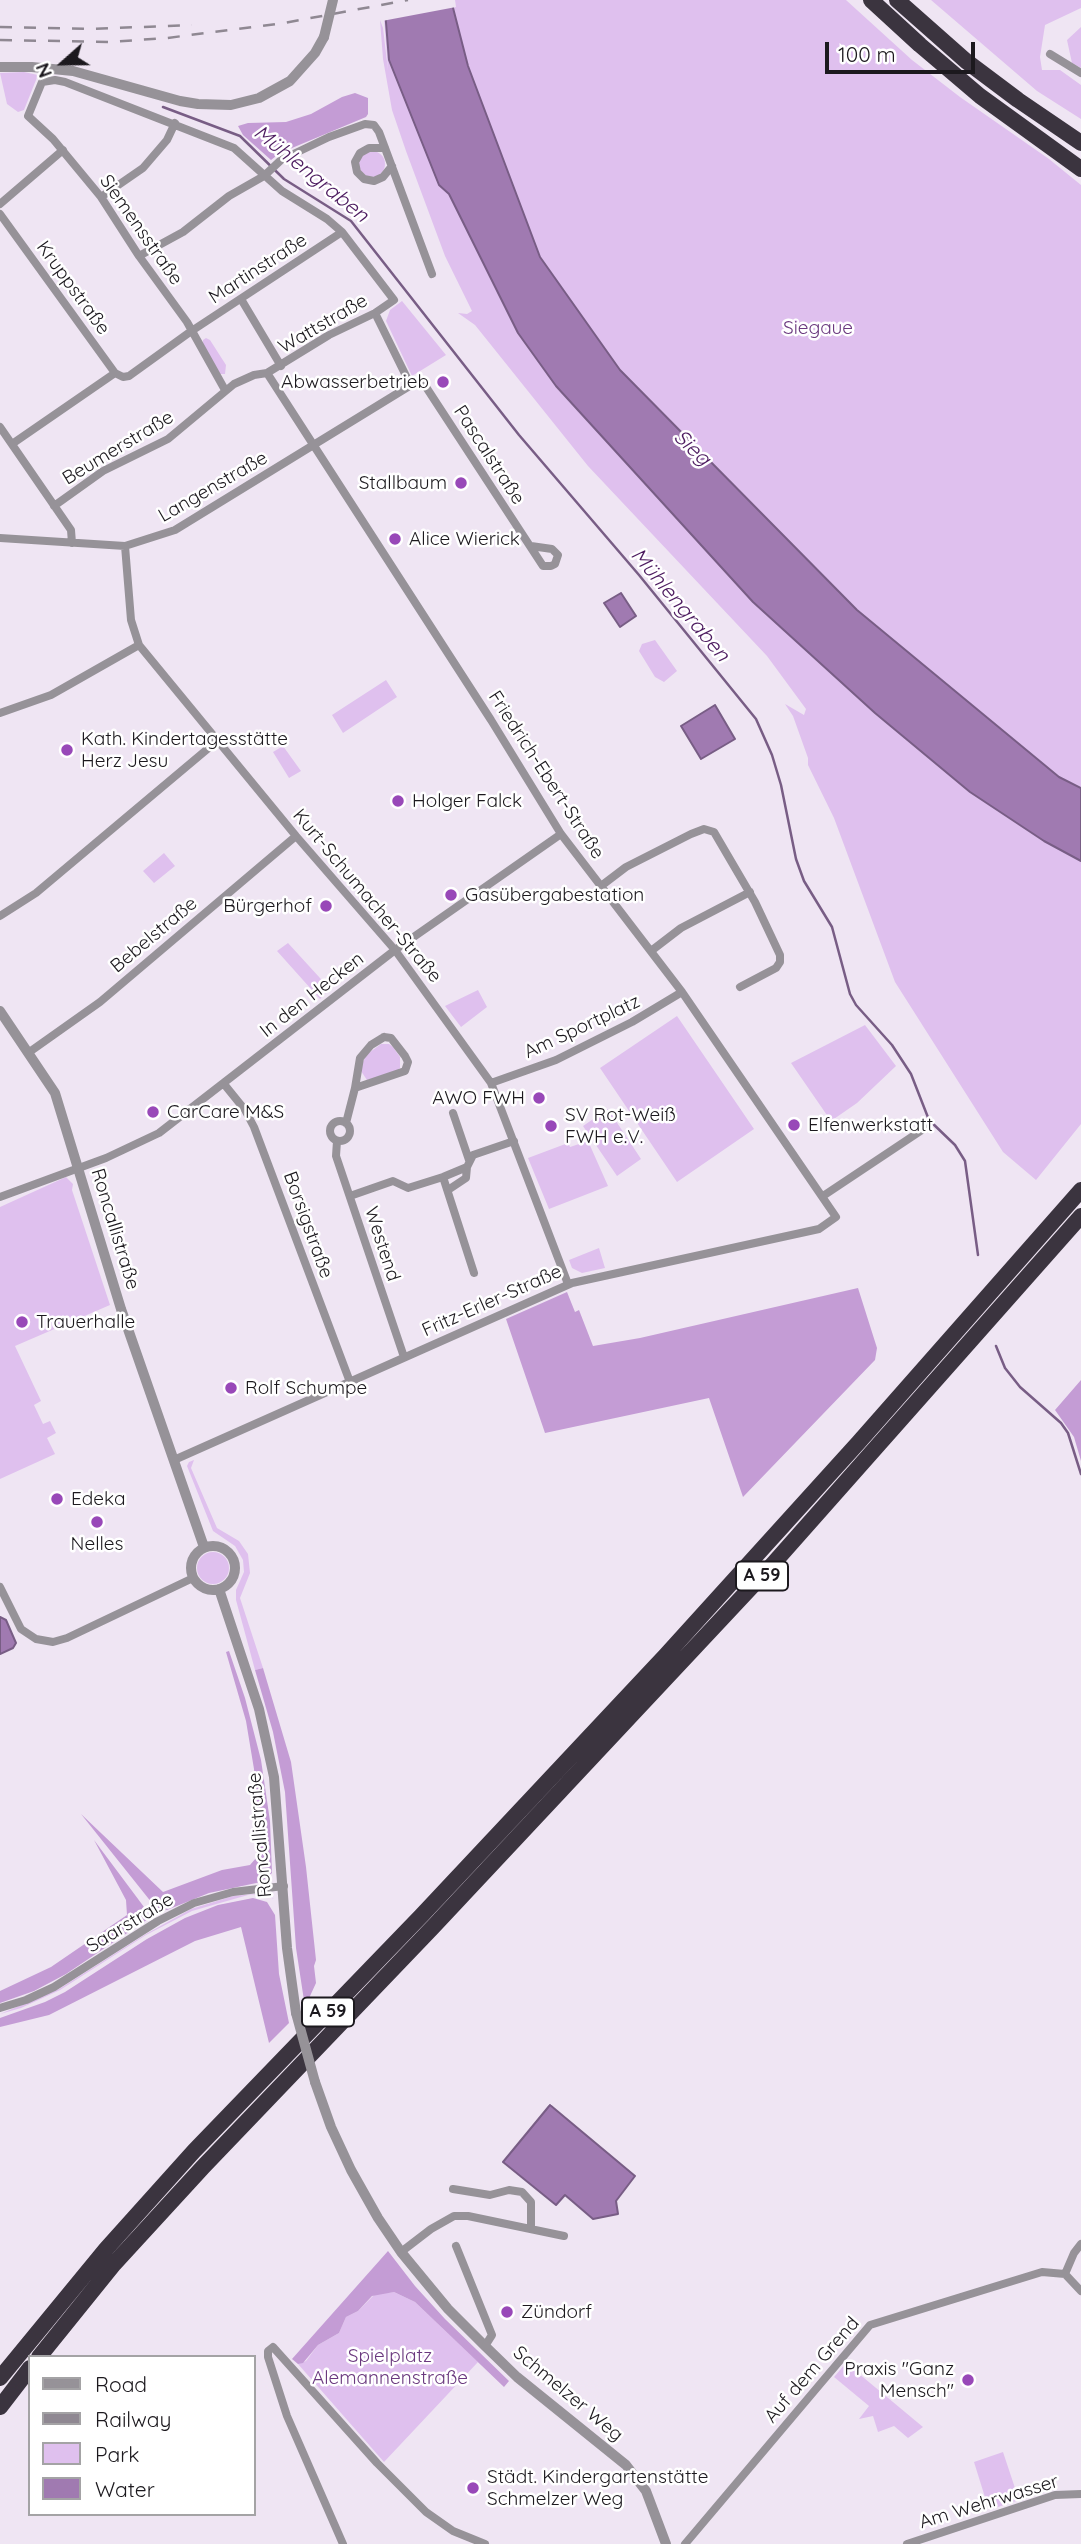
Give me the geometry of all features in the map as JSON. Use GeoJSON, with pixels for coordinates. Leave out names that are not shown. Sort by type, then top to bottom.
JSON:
{"type":"FeatureCollection","features":[{"type":"Feature","properties":{"kind":"highway"},"geometry":{"type":"LineString","coordinates":[[871,0],[950,71],[1081,169]]}},
{"type":"Feature","properties":{"kind":"highway"},"geometry":{"type":"LineString","coordinates":[[897,0],[967,61],[1081,144]]}},
{"type":"Feature","properties":{"kind":"highway","name":"A 59"},"geometry":{"type":"LineString","coordinates":[[0,2378],[106,2249],[194,2151],[421,1916],[666,1655],[1081,1190]]}},
{"type":"Feature","properties":{"kind":"highway","name":"A 59"},"geometry":{"type":"LineString","coordinates":[[41,2355],[114,2264],[203,2166],[462,1897],[772,1565],[1081,1216]]}},
{"type":"Feature","properties":{"kind":"highway"},"geometry":{"type":"LineString","coordinates":[[0,2407],[28,2371]]}},
{"type":"Feature","properties":{"kind":"street"},"geometry":{"type":"LineString","coordinates":[[0,67],[73,71],[189,103],[231,104],[259,98],[290,82],[315,53],[324,37],[333,0]]}},
{"type":"Feature","properties":{"kind":"street"},"geometry":{"type":"LineString","coordinates":[[1050,54],[1081,73]]}},
{"type":"Feature","properties":{"kind":"street","name":"Siemensstraße"},"geometry":{"type":"LineString","coordinates":[[175,123],[65,82],[48,80],[39,85],[27,116],[62,150],[100,197],[187,322],[190,332],[225,390]]}},
{"type":"Feature","properties":{"kind":"street"},"geometry":{"type":"LineString","coordinates":[[100,197],[143,168],[167,140],[175,123],[234,148],[288,196],[327,219],[342,232]]}},
{"type":"Feature","properties":{"kind":"street"},"geometry":{"type":"LineString","coordinates":[[139,256],[183,232],[229,196],[265,175],[281,160],[329,137],[365,124],[374,125],[385,148],[432,274]]}},
{"type":"Feature","properties":{"kind":"street"},"geometry":{"type":"LineString","coordinates":[[385,148],[369,148],[360,153],[355,162],[357,172],[364,179],[373,181],[383,177],[392,166]]}},
{"type":"Feature","properties":{"kind":"street"},"geometry":{"type":"LineString","coordinates":[[0,204],[62,150]]}},
{"type":"Feature","properties":{"kind":"street","name":"Kruppstraße"},"geometry":{"type":"LineString","coordinates":[[0,214],[119,375]]}},
{"type":"Feature","properties":{"kind":"street","name":"Martinstraße"},"geometry":{"type":"LineString","coordinates":[[12,444],[119,375],[129,376],[190,332],[342,232]]}},
{"type":"Feature","properties":{"kind":"street","name":"Wattstraße"},"geometry":{"type":"LineString","coordinates":[[267,373],[394,300],[342,232]]}},
{"type":"Feature","properties":{"kind":"street"},"geometry":{"type":"LineString","coordinates":[[241,299],[281,366]]}},
{"type":"Feature","properties":{"kind":"street","name":"Pascalstraße"},"geometry":{"type":"LineString","coordinates":[[375,313],[415,383],[425,387],[433,398],[531,546]]}},
{"type":"Feature","properties":{"kind":"street","name":"Beumerstraße"},"geometry":{"type":"LineString","coordinates":[[54,506],[103,471],[168,439],[225,390],[244,378],[267,373]]}},
{"type":"Feature","properties":{"kind":"street","name":"Friedrich-Ebert-Straße"},"geometry":{"type":"LineString","coordinates":[[267,373],[491,720],[561,834],[682,992],[836,1217]]}},
{"type":"Feature","properties":{"kind":"street","name":"Langenstraße"},"geometry":{"type":"LineString","coordinates":[[0,538],[125,546],[175,530],[415,383]]}},
{"type":"Feature","properties":{"kind":"street"},"geometry":{"type":"LineString","coordinates":[[0,427],[71,530],[72,543]]}},
{"type":"Feature","properties":{"kind":"street","name":"Kurt-Schumacher-Straße"},"geometry":{"type":"LineString","coordinates":[[125,546],[131,620],[139,645],[296,836],[395,950],[491,1083],[568,1284]]}},
{"type":"Feature","properties":{"kind":"street"},"geometry":{"type":"LineString","coordinates":[[0,713],[70,685],[139,645]]}},
{"type":"Feature","properties":{"kind":"street"},"geometry":{"type":"LineString","coordinates":[[0,916],[36,893],[218,741]]}},
{"type":"Feature","properties":{"kind":"street"},"geometry":{"type":"LineString","coordinates":[[601,886],[626,867],[691,834],[707,829],[717,836],[750,892],[780,959],[776,968],[740,987]]}},
{"type":"Feature","properties":{"kind":"street","name":"In den Hecken"},"geometry":{"type":"LineString","coordinates":[[0,1197],[106,1158],[149,1139],[395,950],[561,834]]}},
{"type":"Feature","properties":{"kind":"street","name":"Bebelstraße"},"geometry":{"type":"LineString","coordinates":[[28,1053],[83,1016],[296,836]]}},
{"type":"Feature","properties":{"kind":"street"},"geometry":{"type":"LineString","coordinates":[[651,951],[681,928],[750,892]]}},
{"type":"Feature","properties":{"kind":"street","name":"Am Sportplatz"},"geometry":{"type":"LineString","coordinates":[[491,1083],[573,1052],[661,1007],[682,992]]}},
{"type":"Feature","properties":{"kind":"street","name":"Roncallistraße"},"geometry":{"type":"LineString","coordinates":[[0,1011],[55,1093],[121,1309],[204,1547]]}},
{"type":"Feature","properties":{"kind":"street"},"geometry":{"type":"LineString","coordinates":[[345,1123],[357,1070],[365,1051],[384,1037],[391,1038],[408,1062],[405,1071],[355,1088]]}},
{"type":"Feature","properties":{"kind":"street","name":"Borsigstraße"},"geometry":{"type":"LineString","coordinates":[[224,1084],[245,1110],[254,1127],[351,1382]]}},
{"type":"Feature","properties":{"kind":"street"},"geometry":{"type":"LineString","coordinates":[[453,1113],[468,1164]]}},
{"type":"Feature","properties":{"kind":"street"},"geometry":{"type":"LineString","coordinates":[[345,1123],[349,1126],[349,1136],[337,1141],[331,1134],[333,1125],[345,1123]]}},
{"type":"Feature","properties":{"kind":"street"},"geometry":{"type":"LineString","coordinates":[[823,1196],[925,1128]]}},
{"type":"Feature","properties":{"kind":"street","name":"Westend"},"geometry":{"type":"LineString","coordinates":[[337,1141],[336,1156],[404,1357]]}},
{"type":"Feature","properties":{"kind":"street"},"geometry":{"type":"LineString","coordinates":[[448,1190],[466,1178],[468,1164],[473,1155],[514,1141]]}},
{"type":"Feature","properties":{"kind":"street"},"geometry":{"type":"LineString","coordinates":[[350,1196],[393,1181],[408,1188],[443,1177],[468,1164]]}},
{"type":"Feature","properties":{"kind":"street"},"geometry":{"type":"LineString","coordinates":[[443,1177],[474,1273]]}},
{"type":"Feature","properties":{"kind":"street","name":"Fritz-Erler-Straße"},"geometry":{"type":"LineString","coordinates":[[174,1460],[568,1284],[819,1230],[836,1217]]}},
{"type":"Feature","properties":{"kind":"street"},"geometry":{"type":"LineString","coordinates":[[204,1547],[222,1548],[234,1560],[233,1578],[219,1589],[204,1588],[193,1578],[191,1564],[204,1547]]}},
{"type":"Feature","properties":{"kind":"street"},"geometry":{"type":"LineString","coordinates":[[0,1587],[21,1629],[36,1639],[53,1642],[67,1638],[193,1578]]}},
{"type":"Feature","properties":{"kind":"street","name":"Roncallistraße"},"geometry":{"type":"LineString","coordinates":[[219,1589],[268,1745],[277,1802],[287,1948],[296,2013],[315,2082]]}},
{"type":"Feature","properties":{"kind":"street","name":"Saarstraße"},"geometry":{"type":"LineString","coordinates":[[0,2008],[54,1987],[158,1921],[194,1903],[233,1892],[284,1886]]}},
{"type":"Feature","properties":{"kind":"street","name":"Schmelzer Weg"},"geometry":{"type":"LineString","coordinates":[[315,2082],[331,2127],[351,2170],[401,2252],[448,2309],[517,2377],[625,2465],[650,2499],[666,2544]]}},
{"type":"Feature","properties":{"kind":"street"},"geometry":{"type":"LineString","coordinates":[[453,2189],[490,2196],[509,2190],[522,2192],[531,2202],[531,2230]]}},
{"type":"Feature","properties":{"kind":"street"},"geometry":{"type":"LineString","coordinates":[[401,2252],[431,2229],[454,2216],[468,2216],[564,2236]]}},
{"type":"Feature","properties":{"kind":"street"},"geometry":{"type":"LineString","coordinates":[[1081,2244],[1065,2274],[1081,2291]]}},
{"type":"Feature","properties":{"kind":"street","name":"Schmelzer Weg"},"geometry":{"type":"LineString","coordinates":[[456,2246],[492,2335],[485,2346]]}},
{"type":"Feature","properties":{"kind":"street","name":"Auf dem Grend"},"geometry":{"type":"LineString","coordinates":[[685,2544],[870,2325],[1042,2272],[1065,2274]]}},
{"type":"Feature","properties":{"kind":"street"},"geometry":{"type":"LineString","coordinates":[[343,2544],[287,2416],[268,2357],[268,2351],[273,2347],[377,2463],[426,2512],[453,2530],[485,2544]]}},
{"type":"Feature","properties":{"kind":"street","name":"Am Wehrwasser"},"geometry":{"type":"LineString","coordinates":[[907,2544],[1055,2495],[1072,2492],[1081,2494]]}},
{"type":"Feature","properties":{"kind":"green space","name":"Siegaue"},"geometry":{"type":"Polygon","coordinates":[[[409,0],[846,0],[912,60],[1081,185],[1081,1124],[1036,1180],[1003,1152],[895,982],[834,818],[808,765],[793,716],[785,704],[804,715],[806,709],[767,656],[588,466],[475,325],[458,313],[467,314],[472,311],[445,256],[406,151],[392,110],[383,59],[380,20],[388,70],[383,5],[409,0]]]}},
{"type":"Feature","properties":{"kind":"green space"},"geometry":{"type":"Polygon","coordinates":[[[931,0],[1081,0],[1081,8],[1045,25],[1040,57],[1042,70],[1060,70],[1081,85],[1081,119],[1037,91],[931,0]]]}},
{"type":"Feature","properties":{"kind":"green space"},"geometry":{"type":"Polygon","coordinates":[[[1081,27],[1081,68],[1072,63],[1067,40],[1081,27]]]}},
{"type":"Feature","properties":{"kind":"green space"},"geometry":{"type":"Polygon","coordinates":[[[24,72],[38,75],[24,110],[18,112],[7,104],[0,73],[24,72]]]}},
{"type":"Feature","properties":{"kind":"green space"},"geometry":{"type":"Polygon","coordinates":[[[372,151],[381,155],[385,164],[381,173],[372,177],[363,173],[359,164],[363,155],[372,151]]]}},
{"type":"Feature","properties":{"kind":"green space"},"geometry":{"type":"Polygon","coordinates":[[[402,301],[446,355],[412,376],[386,321],[390,310],[402,301]]]}},
{"type":"Feature","properties":{"kind":"green space"},"geometry":{"type":"Polygon","coordinates":[[[206,338],[226,365],[225,374],[220,374],[203,345],[206,338]]]}},
{"type":"Feature","properties":{"kind":"green space"},"geometry":{"type":"Polygon","coordinates":[[[655,640],[677,671],[664,682],[655,677],[639,651],[642,644],[655,640]]]}},
{"type":"Feature","properties":{"kind":"green space"},"geometry":{"type":"Polygon","coordinates":[[[386,680],[397,697],[343,733],[332,715],[386,680]]]}},
{"type":"Feature","properties":{"kind":"green space"},"geometry":{"type":"Polygon","coordinates":[[[283,746],[301,771],[289,778],[273,752],[283,746]]]}},
{"type":"Feature","properties":{"kind":"green space"},"geometry":{"type":"Polygon","coordinates":[[[164,853],[175,866],[154,883],[143,871],[164,853]]]}},
{"type":"Feature","properties":{"kind":"green space"},"geometry":{"type":"Polygon","coordinates":[[[288,943],[330,989],[320,999],[277,951],[288,943]]]}},
{"type":"Feature","properties":{"kind":"green space"},"geometry":{"type":"Polygon","coordinates":[[[478,990],[487,1007],[461,1027],[445,1006],[478,990]]]}},
{"type":"Feature","properties":{"kind":"green space"},"geometry":{"type":"Polygon","coordinates":[[[677,1016],[754,1129],[677,1182],[600,1068],[677,1016]]]}},
{"type":"Feature","properties":{"kind":"green space"},"geometry":{"type":"Polygon","coordinates":[[[865,1025],[896,1066],[857,1103],[831,1121],[791,1063],[865,1025]]]}},
{"type":"Feature","properties":{"kind":"green space"},"geometry":{"type":"Polygon","coordinates":[[[381,1044],[393,1047],[400,1057],[400,1068],[367,1080],[361,1071],[363,1062],[366,1055],[381,1044]]]}},
{"type":"Feature","properties":{"kind":"green space"},"geometry":{"type":"Polygon","coordinates":[[[608,1109],[641,1159],[617,1176],[583,1126],[608,1109]]]}},
{"type":"Feature","properties":{"kind":"green space"},"geometry":{"type":"Polygon","coordinates":[[[588,1141],[608,1186],[549,1209],[528,1158],[568,1143],[570,1147],[588,1141]]]}},
{"type":"Feature","properties":{"kind":"green space"},"geometry":{"type":"Polygon","coordinates":[[[66,1177],[73,1184],[72,1190],[110,1305],[15,1346],[41,1401],[34,1405],[43,1424],[50,1421],[56,1433],[47,1438],[55,1454],[0,1479],[0,1207],[66,1177]]]}},
{"type":"Feature","properties":{"kind":"green space"},"geometry":{"type":"Polygon","coordinates":[[[599,1248],[605,1268],[582,1273],[572,1268],[569,1260],[599,1248]]]}},
{"type":"Feature","properties":{"kind":"green space"},"geometry":{"type":"Polygon","coordinates":[[[194,1460],[191,1468],[217,1528],[239,1541],[248,1554],[250,1573],[240,1598],[263,1668],[255,1670],[236,1600],[236,1590],[244,1572],[243,1560],[235,1546],[213,1531],[187,1466],[194,1460]]]}},
{"type":"Feature","properties":{"kind":"green space"},"geometry":{"type":"Polygon","coordinates":[[[213,1552],[224,1557],[229,1568],[224,1579],[213,1584],[202,1579],[197,1568],[202,1557],[213,1552]]]}},
{"type":"Feature","properties":{"kind":"green space"},"geometry":{"type":"Polygon","coordinates":[[[266,1893],[274,1899],[263,1894],[248,1895],[192,1911],[146,1935],[60,1990],[21,2008],[0,2014],[59,1989],[146,1934],[191,1909],[233,1896],[266,1893]]]}},
{"type":"Feature","properties":{"kind":"green space","name":"Spielplatz Alemannenstraße"},"geometry":{"type":"Polygon","coordinates":[[[394,2292],[415,2302],[478,2362],[384,2462],[298,2364],[306,2361],[318,2345],[339,2333],[346,2317],[358,2311],[375,2294],[394,2292]]]}},
{"type":"Feature","properties":{"kind":"green space"},"geometry":{"type":"Polygon","coordinates":[[[846,2363],[923,2427],[908,2438],[894,2426],[878,2432],[873,2416],[859,2419],[869,2406],[834,2377],[846,2363]]]}},
{"type":"Feature","properties":{"kind":"green space"},"geometry":{"type":"Polygon","coordinates":[[[1003,2452],[1019,2500],[989,2510],[974,2462],[1003,2452]]]}},
{"type":"Feature","properties":{"kind":"shaded area"},"geometry":{"type":"Polygon","coordinates":[[[355,93],[368,98],[366,117],[280,153],[271,160],[243,135],[238,126],[248,123],[286,122],[311,114],[355,93]]]}},
{"type":"Feature","properties":{"kind":"shaded area"},"geometry":{"type":"Polygon","coordinates":[[[858,1288],[877,1348],[875,1360],[743,1497],[709,1398],[545,1433],[506,1319],[567,1292],[575,1312],[579,1310],[593,1346],[640,1338],[858,1288]]]}},
{"type":"Feature","properties":{"kind":"shaded area"},"geometry":{"type":"Polygon","coordinates":[[[1081,1380],[1081,1461],[1074,1437],[1055,1410],[1081,1380]]]}},
{"type":"Feature","properties":{"kind":"shaded area"},"geometry":{"type":"Polygon","coordinates":[[[229,1651],[245,1698],[261,1760],[270,1821],[272,1873],[261,1882],[209,1893],[167,1910],[156,1908],[81,1814],[163,1892],[222,1870],[250,1865],[256,1858],[254,1769],[246,1721],[226,1652],[229,1651]]]}},
{"type":"Feature","properties":{"kind":"shaded area"},"geometry":{"type":"Polygon","coordinates":[[[263,1668],[291,1762],[306,1867],[316,1983],[305,2007],[296,1948],[285,1792],[273,1732],[255,1670],[263,1668]]]}},
{"type":"Feature","properties":{"kind":"shaded area"},"geometry":{"type":"Polygon","coordinates":[[[94,1840],[144,1907],[148,1919],[66,1974],[34,1991],[0,2003],[0,1991],[51,1967],[127,1915],[126,1900],[94,1840]]]}},
{"type":"Feature","properties":{"kind":"shaded area"},"geometry":{"type":"Polygon","coordinates":[[[253,1898],[267,1902],[275,1915],[279,1974],[289,2023],[269,2043],[241,1927],[195,1941],[49,2015],[0,2027],[0,2018],[65,1992],[185,1918],[218,1905],[253,1898]]]}},
{"type":"Feature","properties":{"kind":"shaded area"},"geometry":{"type":"Polygon","coordinates":[[[388,2251],[445,2319],[509,2381],[504,2387],[415,2302],[394,2292],[372,2296],[358,2311],[346,2317],[339,2333],[318,2345],[303,2363],[298,2364],[292,2359],[388,2251]]]}},
{"type":"Feature","properties":{"kind":"water","name":"Sieg"},"geometry":{"type":"Polygon","coordinates":[[[451,0],[468,66],[540,257],[620,370],[857,610],[1059,777],[1081,788],[1081,861],[1044,841],[970,792],[875,713],[753,602],[556,386],[518,333],[449,194],[439,185],[389,60],[385,10],[451,0]]]}},
{"type":"Feature","properties":{"kind":"water"},"geometry":{"type":"Polygon","coordinates":[[[621,593],[636,616],[620,627],[604,603],[621,593]]]}},
{"type":"Feature","properties":{"kind":"water"},"geometry":{"type":"Polygon","coordinates":[[[715,705],[735,739],[701,759],[681,726],[715,705]]]}},
{"type":"Feature","properties":{"kind":"water"},"geometry":{"type":"Polygon","coordinates":[[[0,1617],[6,1620],[16,1643],[13,1648],[0,1654],[0,1617]]]}},
{"type":"Feature","properties":{"kind":"water"},"geometry":{"type":"Polygon","coordinates":[[[550,2105],[635,2176],[616,2201],[618,2214],[593,2219],[565,2195],[556,2205],[503,2162],[550,2105]]]}},
{"type":"Feature","properties":{"kind":"pier"},"geometry":{"type":"Polygon","coordinates":[[[379,0],[455,0],[456,7],[382,21],[379,0]]]}},
{"type":"Feature","properties":{"kind":"waterway","name":"Mühlengraben"},"geometry":{"type":"LineString","coordinates":[[163,107],[240,136],[284,179],[351,221],[519,435],[639,575],[756,719],[772,755],[781,785],[796,859],[804,881],[832,927],[850,994],[856,1005],[892,1045],[911,1074],[929,1120],[955,1145],[965,1161],[978,1255]]}},
{"type":"Feature","properties":{"kind":"waterway","name":"Mühlengraben"},"geometry":{"type":"LineString","coordinates":[[996,1346],[1005,1368],[1020,1387],[1061,1423],[1068,1433],[1081,1474]]}},
{"type":"Feature","properties":{"kind":"railway"},"geometry":{"type":"LineString","coordinates":[[0,40],[110,42],[167,38],[284,23],[408,0]]}},
{"type":"Feature","properties":{"kind":"railway"},"geometry":{"type":"LineString","coordinates":[[0,27],[90,29],[192,25]]}},
{"type":"Feature","properties":{"kind":"place","name":"Abwasserbetrieb"},"geometry":{"type":"Point","coordinates":[443,382]}},
{"type":"Feature","properties":{"kind":"place","name":"Stallbaum"},"geometry":{"type":"Point","coordinates":[461,483]}},
{"type":"Feature","properties":{"kind":"place","name":"Alice Wierick"},"geometry":{"type":"Point","coordinates":[395,539]}},
{"type":"Feature","properties":{"kind":"place","name":"Kath. Kindertagesstätte Herz Jesu"},"geometry":{"type":"Point","coordinates":[67,750]}},
{"type":"Feature","properties":{"kind":"place","name":"Holger Falck"},"geometry":{"type":"Point","coordinates":[398,801]}},
{"type":"Feature","properties":{"kind":"place","name":"Gasübergabestation"},"geometry":{"type":"Point","coordinates":[451,895]}},
{"type":"Feature","properties":{"kind":"place","name":"Bürgerhof"},"geometry":{"type":"Point","coordinates":[326,906]}},
{"type":"Feature","properties":{"kind":"place","name":"AWO FWH"},"geometry":{"type":"Point","coordinates":[539,1098]}},
{"type":"Feature","properties":{"kind":"place","name":"CarCare M&S"},"geometry":{"type":"Point","coordinates":[153,1112]}},
{"type":"Feature","properties":{"kind":"place","name":"Elfenwerkstatt"},"geometry":{"type":"Point","coordinates":[794,1125]}},
{"type":"Feature","properties":{"kind":"place","name":"SV Rot-Weiß FWH e.V."},"geometry":{"type":"Point","coordinates":[551,1126]}},
{"type":"Feature","properties":{"kind":"place","name":"Trauerhalle"},"geometry":{"type":"Point","coordinates":[22,1322]}},
{"type":"Feature","properties":{"kind":"place","name":"Rolf Schumpe"},"geometry":{"type":"Point","coordinates":[231,1388]}},
{"type":"Feature","properties":{"kind":"place","name":"Edeka"},"geometry":{"type":"Point","coordinates":[57,1499]}},
{"type":"Feature","properties":{"kind":"place","name":"Nelles"},"geometry":{"type":"Point","coordinates":[97,1522]}},
{"type":"Feature","properties":{"kind":"place","name":"Zündorf"},"geometry":{"type":"Point","coordinates":[507,2312]}},
{"type":"Feature","properties":{"kind":"place","name":"Praxis \"Ganz Mensch\""},"geometry":{"type":"Point","coordinates":[968,2380]}},
{"type":"Feature","properties":{"kind":"place","name":"Städt. Kindergartenstätte Schmelzer Weg"},"geometry":{"type":"Point","coordinates":[473,2488]}}]}
